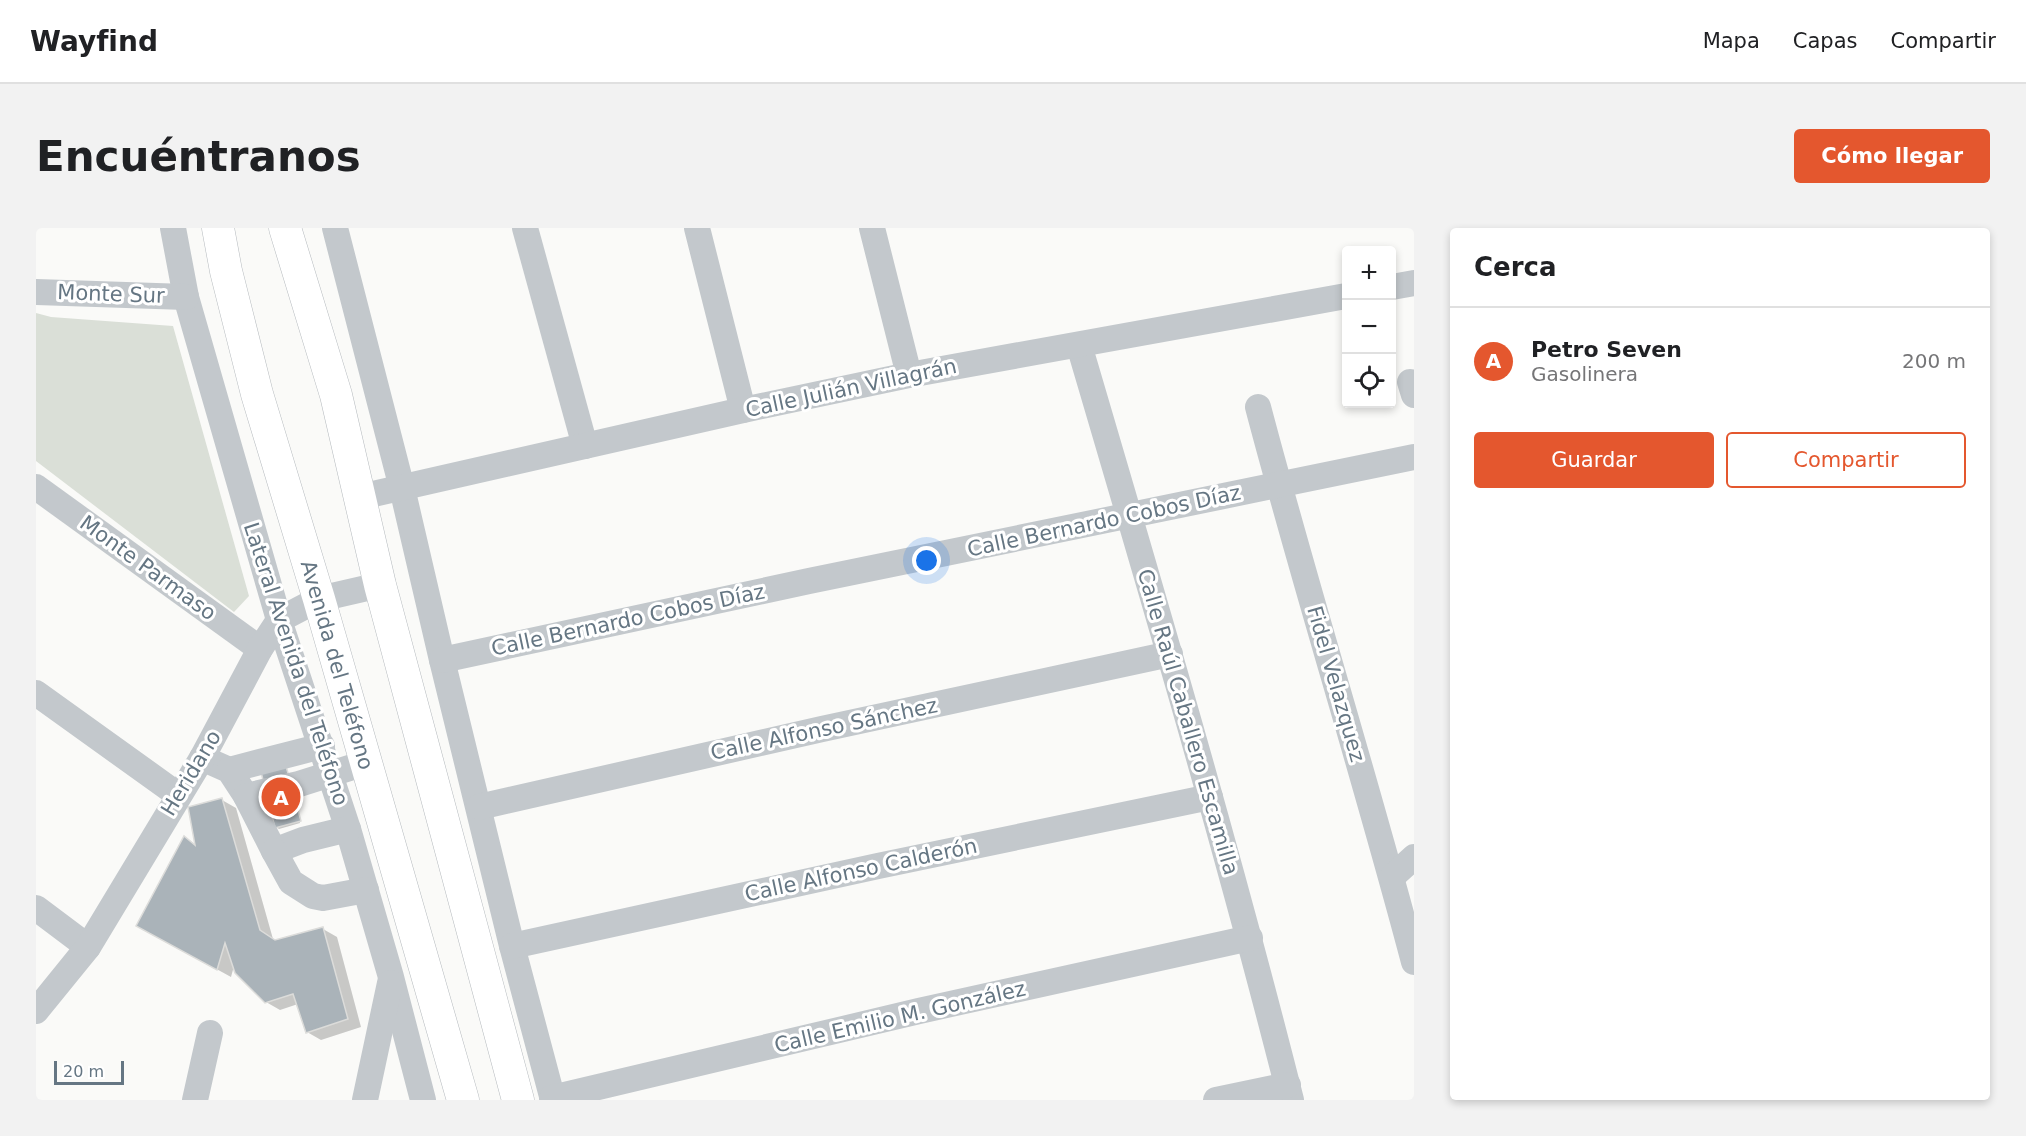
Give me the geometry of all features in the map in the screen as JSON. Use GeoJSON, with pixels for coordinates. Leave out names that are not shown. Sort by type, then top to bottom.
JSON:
{"type":"FeatureCollection","features":[{"type":"Feature","properties":{"kind":"main road","name":"Avenida del Teléfono"},"geometry":{"type":"LineString","coordinates":[[218,228],[226,271],[254,384],[319,599],[463,1100]]}},
{"type":"Feature","properties":{"kind":"main road"},"geometry":{"type":"LineString","coordinates":[[285,228],[336,394],[380,585],[518,1100]]}},
{"type":"Feature","properties":{"kind":"street","name":"Lateral Avenida del Teléfono"},"geometry":{"type":"LineString","coordinates":[[173,228],[186,297],[279,620],[348,829],[391,977],[423,1100]]}},
{"type":"Feature","properties":{"kind":"street"},"geometry":{"type":"LineString","coordinates":[[335,228],[402,488],[512,946],[552,1099]]}},
{"type":"Feature","properties":{"kind":"street"},"geometry":{"type":"LineString","coordinates":[[525,228],[585,446]]}},
{"type":"Feature","properties":{"kind":"street"},"geometry":{"type":"LineString","coordinates":[[697,228],[743,410]]}},
{"type":"Feature","properties":{"kind":"street"},"geometry":{"type":"LineString","coordinates":[[872,228],[909,375]]}},
{"type":"Feature","properties":{"kind":"street"},"geometry":{"type":"LineString","coordinates":[[1396,286],[1414,283]]}},
{"type":"Feature","properties":{"kind":"street","name":"Monte Sur"},"geometry":{"type":"LineString","coordinates":[[36,292],[186,297]]}},
{"type":"Feature","properties":{"kind":"street","name":"Calle Julián Villagrán"},"geometry":{"type":"LineString","coordinates":[[360,497],[743,410],[909,375],[1342,297]]}},
{"type":"Feature","properties":{"kind":"street","name":"Calle Raúl Caballero Escamilla"},"geometry":{"type":"LineString","coordinates":[[1079,345],[1170,654],[1250,938],[1289,1093]]}},
{"type":"Feature","properties":{"kind":"street","name":"Fidel Velazquez"},"geometry":{"type":"LineString","coordinates":[[1258,407],[1278,484],[1392,877],[1414,962]]}},
{"type":"Feature","properties":{"kind":"street","name":"Calle Bernardo Cobos Díaz"},"geometry":{"type":"LineString","coordinates":[[442,660],[810,580],[1414,457]]}},
{"type":"Feature","properties":{"kind":"street","name":"Monte Parmaso"},"geometry":{"type":"LineString","coordinates":[[36,487],[260,649]]}},
{"type":"Feature","properties":{"kind":"street","name":"Heridano"},"geometry":{"type":"LineString","coordinates":[[36,1011],[88,947],[202,758],[260,649],[279,620],[319,599],[380,585]]}},
{"type":"Feature","properties":{"kind":"street","name":"Calle Alfonso Sánchez"},"geometry":{"type":"LineString","coordinates":[[479,807],[810,731],[1170,654]]}},
{"type":"Feature","properties":{"kind":"street"},"geometry":{"type":"LineString","coordinates":[[36,693],[178,795]]}},
{"type":"Feature","properties":{"kind":"street"},"geometry":{"type":"LineString","coordinates":[[229,771],[322,746]]}},
{"type":"Feature","properties":{"kind":"street"},"geometry":{"type":"LineString","coordinates":[[202,758],[229,771],[246,796],[291,882],[314,896],[323,898],[366,890]]}},
{"type":"Feature","properties":{"kind":"street"},"geometry":{"type":"LineString","coordinates":[[246,796],[365,764]]}},
{"type":"Feature","properties":{"kind":"street","name":"Calle Alfonso Calderón"},"geometry":{"type":"LineString","coordinates":[[512,946],[878,866],[1210,797]]}},
{"type":"Feature","properties":{"kind":"street"},"geometry":{"type":"LineString","coordinates":[[274,851],[303,840],[348,829]]}},
{"type":"Feature","properties":{"kind":"street"},"geometry":{"type":"LineString","coordinates":[[1392,877],[1414,857]]}},
{"type":"Feature","properties":{"kind":"street"},"geometry":{"type":"LineString","coordinates":[[36,908],[88,947]]}},
{"type":"Feature","properties":{"kind":"street","name":"Calle Emilio M. González"},"geometry":{"type":"LineString","coordinates":[[552,1099],[919,1011],[1250,938]]}},
{"type":"Feature","properties":{"kind":"street"},"geometry":{"type":"LineString","coordinates":[[365,1100],[391,977]]}},
{"type":"Feature","properties":{"kind":"street"},"geometry":{"type":"LineString","coordinates":[[496,1018],[528,1011]]}},
{"type":"Feature","properties":{"kind":"street"},"geometry":{"type":"LineString","coordinates":[[195,1100],[210,1033]]}},
{"type":"Feature","properties":{"kind":"street"},"geometry":{"type":"LineString","coordinates":[[1216,1100],[1289,1093]]}},
{"type":"Feature","properties":{"kind":"shaded area"},"geometry":{"type":"Polygon","coordinates":[[[36,313],[51,317],[173,326],[249,596],[234,612],[36,461],[36,313]]]}},
{"type":"Feature","properties":{"kind":"building"},"geometry":{"type":"Polygon","coordinates":[[[286,766],[301,821],[275,828],[261,772],[286,766]]]}},
{"type":"Feature","properties":{"kind":"building"},"geometry":{"type":"Polygon","coordinates":[[[222,798],[260,930],[275,940],[323,927],[348,1019],[306,1033],[293,994],[265,1003],[235,973],[225,943],[217,970],[136,926],[184,836],[195,845],[188,807],[222,798]]]}},
{"type":"Feature","properties":{"kind":"place","name":"Petro Seven"},"geometry":{"type":"Point","coordinates":[281,797]}}]}
